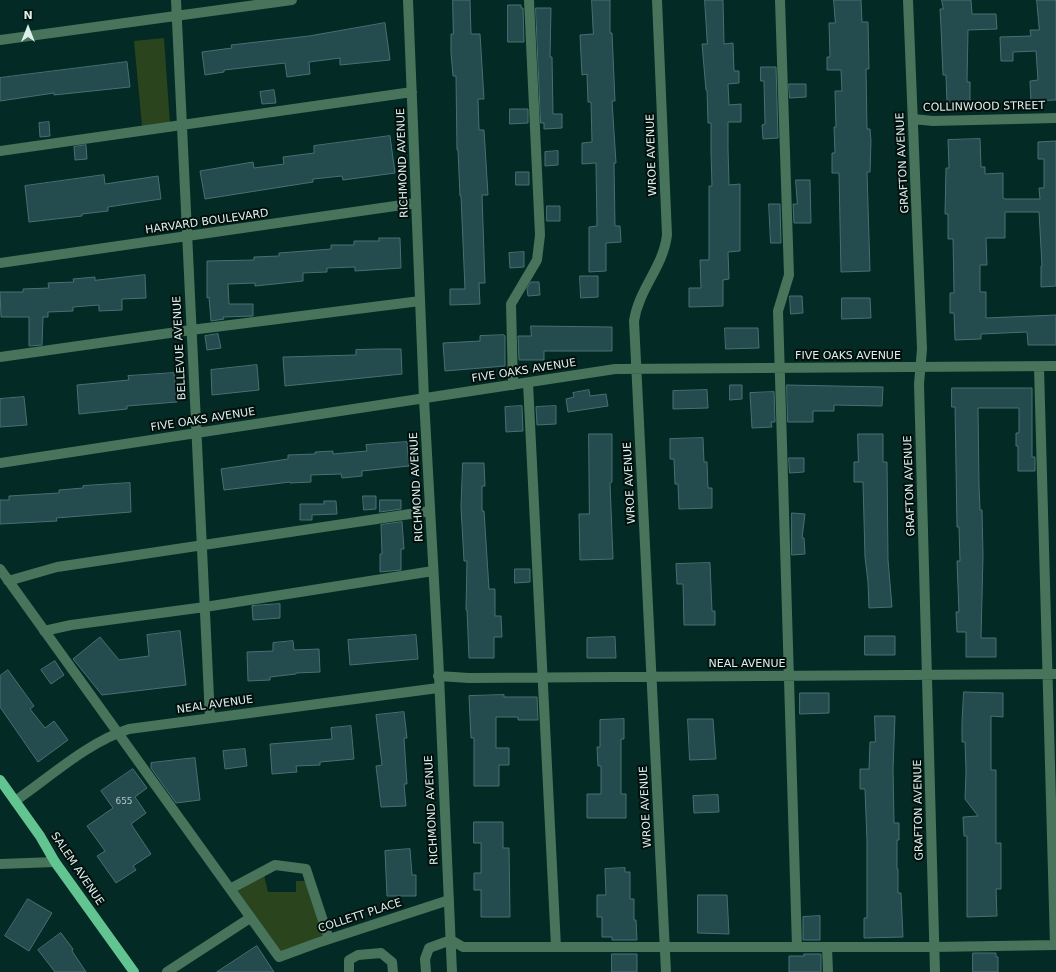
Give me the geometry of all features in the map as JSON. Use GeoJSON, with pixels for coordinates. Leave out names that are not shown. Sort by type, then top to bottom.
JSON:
{"type":"FeatureCollection","features":[{"type":"Feature","properties":{"kind":"main road","name":"SALEM AVENUE"},"geometry":{"type":"LineString","coordinates":[[0,780],[40,836],[55,862],[134,972]]}},
{"type":"Feature","properties":{"kind":"street","name":"BELLEVUE AVENUE"},"geometry":{"type":"LineString","coordinates":[[176,0],[210,718]]}},
{"type":"Feature","properties":{"kind":"street"},"geometry":{"type":"LineString","coordinates":[[0,40],[292,0]]}},
{"type":"Feature","properties":{"kind":"street","name":"RICHMOND AVENUE"},"geometry":{"type":"LineString","coordinates":[[408,0],[424,399],[452,972]]}},
{"type":"Feature","properties":{"kind":"street"},"geometry":{"type":"LineString","coordinates":[[513,385],[511,304],[537,260],[540,235],[529,0]]}},
{"type":"Feature","properties":{"kind":"street","name":"WROE AVENUE"},"geometry":{"type":"LineString","coordinates":[[657,0],[667,235],[662,258],[642,292],[636,306],[634,321],[666,972]]}},
{"type":"Feature","properties":{"kind":"street"},"geometry":{"type":"LineString","coordinates":[[780,0],[789,275],[778,312],[797,947]]}},
{"type":"Feature","properties":{"kind":"street","name":"GRAFTON AVENUE"},"geometry":{"type":"LineString","coordinates":[[908,0],[922,349],[919,384],[935,972]]}},
{"type":"Feature","properties":{"kind":"street"},"geometry":{"type":"LineString","coordinates":[[0,151],[412,92]]}},
{"type":"Feature","properties":{"kind":"street","name":"COLLINWOOD STREET"},"geometry":{"type":"LineString","coordinates":[[913,119],[933,121],[1056,118]]}},
{"type":"Feature","properties":{"kind":"street","name":"HARVARD BOULEVARD"},"geometry":{"type":"LineString","coordinates":[[0,263],[416,203]]}},
{"type":"Feature","properties":{"kind":"street"},"geometry":{"type":"LineString","coordinates":[[0,357],[191,330],[420,301]]}},
{"type":"Feature","properties":{"kind":"street","name":"FIVE OAKS AVENUE"},"geometry":{"type":"LineString","coordinates":[[0,463],[615,369],[1056,366]]}},
{"type":"Feature","properties":{"kind":"street"},"geometry":{"type":"LineString","coordinates":[[426,972],[425,959],[429,948],[450,940],[462,947],[934,947],[1056,945],[1051,674],[1039,367]]}},
{"type":"Feature","properties":{"kind":"street"},"geometry":{"type":"LineString","coordinates":[[528,383],[556,947]]}},
{"type":"Feature","properties":{"kind":"street"},"geometry":{"type":"LineString","coordinates":[[8,581],[57,567],[430,511]]}},
{"type":"Feature","properties":{"kind":"street"},"geometry":{"type":"LineString","coordinates":[[0,569],[250,918],[167,972]]}},
{"type":"Feature","properties":{"kind":"street"},"geometry":{"type":"LineString","coordinates":[[44,631],[71,625],[205,607],[433,571]]}},
{"type":"Feature","properties":{"kind":"street","name":"NEAL AVENUE"},"geometry":{"type":"LineString","coordinates":[[438,676],[543,678],[1051,674]]}},
{"type":"Feature","properties":{"kind":"street","name":"NEAL AVENUE"},"geometry":{"type":"LineString","coordinates":[[15,802],[94,745],[117,733],[143,727],[438,688]]}},
{"type":"Feature","properties":{"kind":"street"},"geometry":{"type":"LineString","coordinates":[[0,864],[55,862]]}},
{"type":"Feature","properties":{"kind":"street"},"geometry":{"type":"LineString","coordinates":[[230,889],[275,865],[306,869],[329,939]]}},
{"type":"Feature","properties":{"kind":"street","name":"COLLETT PLACE"},"geometry":{"type":"LineString","coordinates":[[250,918],[279,957],[449,900]]}},
{"type":"Feature","properties":{"kind":"street"},"geometry":{"type":"LineString","coordinates":[[827,947],[828,972]]}},
{"type":"Feature","properties":{"kind":"street"},"geometry":{"type":"LineString","coordinates":[[349,972],[349,960],[358,955],[382,953],[392,962],[393,972]]}},
{"type":"Feature","properties":{"kind":"green space"},"geometry":{"type":"Polygon","coordinates":[[[164,38],[170,124],[142,126],[134,41],[164,38]]]}},
{"type":"Feature","properties":{"kind":"green space"},"geometry":{"type":"Polygon","coordinates":[[[263,871],[268,892],[296,892],[296,881],[310,881],[329,939],[279,957],[230,889],[263,871]]]}},
{"type":"Feature","properties":{"kind":"building"},"geometry":{"type":"Polygon","coordinates":[[[453,0],[470,0],[471,34],[480,34],[484,99],[478,99],[479,130],[484,130],[488,195],[482,195],[485,283],[479,283],[480,304],[450,305],[450,289],[465,289],[461,196],[457,150],[456,76],[453,76],[451,53],[451,34],[453,34],[453,0]]]}},
{"type":"Feature","properties":{"kind":"building"},"geometry":{"type":"Polygon","coordinates":[[[592,0],[610,0],[610,33],[612,33],[615,101],[612,101],[616,163],[614,163],[615,226],[620,226],[621,242],[606,243],[606,271],[589,272],[589,227],[597,226],[596,163],[582,164],[582,143],[592,142],[591,102],[588,102],[587,74],[582,75],[580,35],[593,34],[592,0]]]}},
{"type":"Feature","properties":{"kind":"building"},"geometry":{"type":"Polygon","coordinates":[[[705,0],[723,0],[724,44],[733,43],[734,71],[739,71],[739,83],[728,84],[729,105],[741,104],[741,122],[728,122],[728,148],[729,185],[740,184],[740,251],[728,252],[729,279],[723,280],[723,306],[689,307],[689,288],[701,288],[700,260],[709,260],[709,186],[712,186],[711,123],[708,123],[707,90],[702,44],[707,44],[705,0]]]}},
{"type":"Feature","properties":{"kind":"building"},"geometry":{"type":"Polygon","coordinates":[[[834,0],[861,0],[862,22],[868,22],[869,69],[866,69],[867,129],[870,129],[871,141],[870,172],[867,172],[870,271],[841,272],[839,173],[832,173],[832,153],[835,153],[835,91],[842,91],[841,70],[827,70],[827,57],[830,57],[829,23],[835,23],[834,0]]]}},
{"type":"Feature","properties":{"kind":"building"},"geometry":{"type":"Polygon","coordinates":[[[942,0],[971,0],[972,14],[996,14],[997,29],[968,30],[967,82],[970,82],[970,102],[947,103],[946,75],[943,75],[940,9],[943,9],[942,0]]]}},
{"type":"Feature","properties":{"kind":"building"},"geometry":{"type":"Polygon","coordinates":[[[1037,0],[1056,0],[1056,100],[1031,101],[1030,81],[1038,80],[1036,51],[1013,52],[1013,61],[1001,61],[1000,37],[1031,36],[1030,30],[1039,30],[1037,0]]]}},
{"type":"Feature","properties":{"kind":"building"},"geometry":{"type":"Polygon","coordinates":[[[508,5],[521,5],[521,8],[523,8],[524,42],[508,42],[508,5]]]}},
{"type":"Feature","properties":{"kind":"building"},"geometry":{"type":"Polygon","coordinates":[[[536,8],[551,8],[550,57],[552,57],[553,114],[562,114],[562,128],[544,129],[544,123],[541,123],[536,8]]]}},
{"type":"Feature","properties":{"kind":"building"},"geometry":{"type":"Polygon","coordinates":[[[385,23],[390,60],[340,65],[340,58],[309,62],[310,74],[287,77],[285,63],[224,70],[224,72],[205,75],[202,52],[232,48],[231,45],[309,36],[385,23]]]}},
{"type":"Feature","properties":{"kind":"building"},"geometry":{"type":"Polygon","coordinates":[[[127,62],[130,87],[54,95],[54,93],[0,101],[0,78],[127,62]]]}},
{"type":"Feature","properties":{"kind":"building"},"geometry":{"type":"Polygon","coordinates":[[[761,67],[776,67],[778,138],[763,139],[762,125],[765,124],[764,81],[761,81],[761,67]]]}},
{"type":"Feature","properties":{"kind":"building"},"geometry":{"type":"Polygon","coordinates":[[[789,84],[806,84],[806,97],[790,98],[789,84]]]}},
{"type":"Feature","properties":{"kind":"building"},"geometry":{"type":"Polygon","coordinates":[[[274,90],[276,103],[262,104],[260,92],[274,90]]]}},
{"type":"Feature","properties":{"kind":"building"},"geometry":{"type":"Polygon","coordinates":[[[510,109],[528,109],[528,123],[510,124],[510,109]]]}},
{"type":"Feature","properties":{"kind":"building"},"geometry":{"type":"Polygon","coordinates":[[[49,122],[50,136],[40,137],[39,123],[49,122]]]}},
{"type":"Feature","properties":{"kind":"building"},"geometry":{"type":"Polygon","coordinates":[[[390,136],[395,173],[343,180],[342,176],[313,179],[313,182],[205,199],[200,171],[253,162],[254,168],[284,164],[283,157],[314,153],[314,146],[390,136]]]}},
{"type":"Feature","properties":{"kind":"building"},"geometry":{"type":"Polygon","coordinates":[[[980,139],[981,167],[985,167],[985,174],[1003,173],[1003,198],[1005,199],[1040,199],[1039,188],[1044,188],[1044,159],[1038,159],[1038,142],[1056,141],[1056,286],[1041,287],[1042,266],[1039,212],[1005,212],[1005,238],[986,238],[987,265],[980,265],[980,292],[986,292],[986,318],[1056,315],[1056,345],[1028,345],[1027,332],[981,334],[981,339],[955,340],[954,313],[950,313],[950,293],[954,293],[953,239],[948,239],[948,214],[945,214],[946,168],[949,168],[948,140],[980,139]]]}},
{"type":"Feature","properties":{"kind":"building"},"geometry":{"type":"Polygon","coordinates":[[[86,145],[87,159],[75,160],[74,147],[86,145]]]}},
{"type":"Feature","properties":{"kind":"building"},"geometry":{"type":"Polygon","coordinates":[[[558,151],[558,165],[545,166],[545,152],[558,151]]]}},
{"type":"Feature","properties":{"kind":"building"},"geometry":{"type":"Polygon","coordinates":[[[516,172],[529,172],[529,185],[516,185],[516,172]]]}},
{"type":"Feature","properties":{"kind":"building"},"geometry":{"type":"Polygon","coordinates":[[[104,175],[105,184],[158,176],[161,199],[108,207],[108,211],[82,214],[82,216],[29,222],[25,186],[104,175]]]}},
{"type":"Feature","properties":{"kind":"building"},"geometry":{"type":"Polygon","coordinates":[[[796,180],[810,180],[811,223],[794,223],[793,204],[797,204],[796,180]]]}},
{"type":"Feature","properties":{"kind":"building"},"geometry":{"type":"Polygon","coordinates":[[[769,204],[780,204],[781,243],[771,243],[769,204]]]}},
{"type":"Feature","properties":{"kind":"building"},"geometry":{"type":"Polygon","coordinates":[[[547,206],[560,206],[560,221],[547,221],[547,206]]]}},
{"type":"Feature","properties":{"kind":"building"},"geometry":{"type":"Polygon","coordinates":[[[379,238],[400,238],[401,268],[355,271],[355,267],[327,268],[327,272],[303,273],[303,281],[255,286],[255,283],[228,284],[229,304],[253,304],[253,316],[223,317],[224,319],[211,321],[209,297],[207,298],[207,261],[254,260],[254,257],[279,256],[279,253],[331,249],[331,245],[354,245],[354,241],[379,241],[379,238]]]}},
{"type":"Feature","properties":{"kind":"building"},"geometry":{"type":"Polygon","coordinates":[[[524,252],[524,267],[510,268],[509,253],[524,252]]]}},
{"type":"Feature","properties":{"kind":"building"},"geometry":{"type":"Polygon","coordinates":[[[145,275],[146,298],[122,299],[122,310],[99,311],[99,305],[73,307],[73,311],[48,312],[48,317],[43,317],[42,345],[29,346],[29,317],[1,317],[0,292],[23,292],[23,289],[49,288],[48,283],[74,282],[73,279],[95,277],[95,280],[145,275]]]}},
{"type":"Feature","properties":{"kind":"building"},"geometry":{"type":"Polygon","coordinates":[[[580,276],[598,276],[598,297],[581,298],[580,276]]]}},
{"type":"Feature","properties":{"kind":"building"},"geometry":{"type":"Polygon","coordinates":[[[531,282],[539,282],[540,295],[528,296],[527,289],[531,282]]]}},
{"type":"Feature","properties":{"kind":"building"},"geometry":{"type":"Polygon","coordinates":[[[790,296],[802,296],[803,313],[791,314],[790,296]]]}},
{"type":"Feature","properties":{"kind":"building"},"geometry":{"type":"Polygon","coordinates":[[[842,298],[870,298],[871,318],[842,319],[842,298]]]}},
{"type":"Feature","properties":{"kind":"building"},"geometry":{"type":"Polygon","coordinates":[[[531,326],[612,327],[612,351],[544,351],[544,360],[519,360],[518,336],[531,336],[531,326]]]}},
{"type":"Feature","properties":{"kind":"building"},"geometry":{"type":"Polygon","coordinates":[[[725,328],[758,328],[759,348],[726,349],[725,328]]]}},
{"type":"Feature","properties":{"kind":"building"},"geometry":{"type":"Polygon","coordinates":[[[218,334],[221,348],[207,350],[205,336],[218,334]]]}},
{"type":"Feature","properties":{"kind":"building"},"geometry":{"type":"Polygon","coordinates":[[[504,335],[505,366],[445,371],[443,343],[480,341],[480,336],[504,335]]]}},
{"type":"Feature","properties":{"kind":"building"},"geometry":{"type":"Polygon","coordinates":[[[401,349],[402,374],[285,386],[283,357],[356,355],[356,350],[401,349]]]}},
{"type":"Feature","properties":{"kind":"building"},"geometry":{"type":"Polygon","coordinates":[[[257,365],[259,390],[212,395],[211,370],[257,365]]]}},
{"type":"Feature","properties":{"kind":"building"},"geometry":{"type":"Polygon","coordinates":[[[174,373],[177,402],[127,406],[127,409],[79,414],[77,385],[129,380],[128,376],[174,373]]]}},
{"type":"Feature","properties":{"kind":"building"},"geometry":{"type":"Polygon","coordinates":[[[730,385],[742,385],[742,399],[730,400],[730,385]]]}},
{"type":"Feature","properties":{"kind":"building"},"geometry":{"type":"Polygon","coordinates":[[[787,385],[883,387],[882,406],[834,405],[834,411],[813,411],[813,422],[788,422],[787,385]]]}},
{"type":"Feature","properties":{"kind":"building"},"geometry":{"type":"Polygon","coordinates":[[[952,388],[1032,388],[1032,457],[1035,457],[1035,471],[1018,471],[1018,446],[1016,446],[1016,433],[1019,433],[1019,408],[978,408],[979,485],[980,510],[982,510],[983,556],[981,638],[996,638],[996,657],[966,657],[966,632],[957,632],[956,612],[959,612],[957,561],[960,561],[959,527],[957,527],[955,407],[952,407],[952,388]]]}},
{"type":"Feature","properties":{"kind":"building"},"geometry":{"type":"Polygon","coordinates":[[[589,390],[590,396],[606,394],[608,406],[568,412],[566,399],[574,397],[573,393],[589,390]]]}},
{"type":"Feature","properties":{"kind":"building"},"geometry":{"type":"Polygon","coordinates":[[[707,390],[708,408],[673,409],[673,391],[707,390]]]}},
{"type":"Feature","properties":{"kind":"building"},"geometry":{"type":"Polygon","coordinates":[[[774,392],[775,422],[771,422],[772,427],[752,428],[750,393],[774,392]]]}},
{"type":"Feature","properties":{"kind":"building"},"geometry":{"type":"Polygon","coordinates":[[[24,397],[27,425],[0,427],[0,399],[24,397]]]}},
{"type":"Feature","properties":{"kind":"building"},"geometry":{"type":"Polygon","coordinates":[[[522,406],[523,431],[506,432],[505,407],[522,406]]]}},
{"type":"Feature","properties":{"kind":"building"},"geometry":{"type":"Polygon","coordinates":[[[556,406],[556,424],[537,425],[536,407],[556,406]]]}},
{"type":"Feature","properties":{"kind":"building"},"geometry":{"type":"Polygon","coordinates":[[[589,434],[612,434],[612,482],[610,483],[613,559],[580,560],[579,514],[589,514],[589,434]]]}},
{"type":"Feature","properties":{"kind":"building"},"geometry":{"type":"Polygon","coordinates":[[[858,434],[883,434],[883,462],[887,462],[888,560],[892,607],[869,608],[865,557],[863,482],[854,482],[854,462],[858,462],[858,434]]]}},
{"type":"Feature","properties":{"kind":"building"},"geometry":{"type":"Polygon","coordinates":[[[703,438],[704,462],[707,462],[708,488],[712,488],[712,508],[679,509],[678,484],[675,484],[674,459],[670,459],[670,439],[703,438]]]}},
{"type":"Feature","properties":{"kind":"building"},"geometry":{"type":"Polygon","coordinates":[[[407,442],[409,466],[362,471],[362,476],[342,478],[341,474],[311,475],[311,482],[290,482],[224,490],[221,469],[288,459],[288,455],[315,454],[315,452],[333,451],[333,454],[367,451],[366,445],[407,442]]]}},
{"type":"Feature","properties":{"kind":"building"},"geometry":{"type":"Polygon","coordinates":[[[789,458],[804,458],[804,472],[790,473],[789,458]]]}},
{"type":"Feature","properties":{"kind":"building"},"geometry":{"type":"Polygon","coordinates":[[[463,463],[484,463],[485,486],[482,486],[482,511],[484,511],[489,589],[495,589],[495,616],[501,616],[502,637],[494,637],[494,658],[469,658],[466,610],[467,561],[464,561],[461,507],[463,463]]]}},
{"type":"Feature","properties":{"kind":"building"},"geometry":{"type":"Polygon","coordinates":[[[130,483],[131,512],[56,518],[57,521],[0,524],[0,500],[9,500],[9,496],[59,493],[59,490],[83,488],[83,486],[130,483]]]}},
{"type":"Feature","properties":{"kind":"building"},"geometry":{"type":"Polygon","coordinates":[[[363,496],[376,496],[376,509],[364,510],[363,496]]]}},
{"type":"Feature","properties":{"kind":"building"},"geometry":{"type":"Polygon","coordinates":[[[380,500],[401,500],[401,509],[380,512],[380,500]]]}},
{"type":"Feature","properties":{"kind":"building"},"geometry":{"type":"Polygon","coordinates":[[[324,501],[336,501],[337,514],[312,515],[312,520],[300,520],[300,504],[324,504],[324,501]]]}},
{"type":"Feature","properties":{"kind":"building"},"geometry":{"type":"Polygon","coordinates":[[[792,513],[805,514],[802,538],[804,538],[805,554],[792,555],[792,513]]]}},
{"type":"Feature","properties":{"kind":"building"},"geometry":{"type":"Polygon","coordinates":[[[402,522],[404,549],[401,549],[401,570],[380,572],[380,554],[382,554],[381,525],[402,522]]]}},
{"type":"Feature","properties":{"kind":"building"},"geometry":{"type":"Polygon","coordinates":[[[710,563],[712,611],[715,611],[715,625],[684,625],[683,584],[677,584],[676,564],[710,563]]]}},
{"type":"Feature","properties":{"kind":"building"},"geometry":{"type":"Polygon","coordinates":[[[515,569],[530,569],[530,582],[515,583],[515,569]]]}},
{"type":"Feature","properties":{"kind":"building"},"geometry":{"type":"Polygon","coordinates":[[[280,604],[280,618],[253,620],[252,606],[280,604]]]}},
{"type":"Feature","properties":{"kind":"building"},"geometry":{"type":"Polygon","coordinates":[[[180,631],[186,685],[102,695],[73,659],[100,637],[119,660],[149,656],[147,635],[180,631]]]}},
{"type":"Feature","properties":{"kind":"building"},"geometry":{"type":"Polygon","coordinates":[[[416,635],[418,659],[350,665],[348,640],[416,635]]]}},
{"type":"Feature","properties":{"kind":"building"},"geometry":{"type":"Polygon","coordinates":[[[865,636],[895,636],[895,655],[865,655],[865,636]]]}},
{"type":"Feature","properties":{"kind":"building"},"geometry":{"type":"Polygon","coordinates":[[[615,637],[616,658],[587,658],[587,638],[615,637]]]}},
{"type":"Feature","properties":{"kind":"building"},"geometry":{"type":"Polygon","coordinates":[[[293,641],[294,650],[319,649],[320,672],[296,673],[270,677],[270,680],[248,681],[247,652],[273,651],[273,643],[293,641]]]}},
{"type":"Feature","properties":{"kind":"building"},"geometry":{"type":"Polygon","coordinates":[[[55,661],[64,675],[51,684],[41,670],[55,661]]]}},
{"type":"Feature","properties":{"kind":"building"},"geometry":{"type":"Polygon","coordinates":[[[8,670],[34,706],[30,709],[45,728],[54,721],[68,740],[38,762],[0,707],[0,676],[8,670]]]}},
{"type":"Feature","properties":{"kind":"building"},"geometry":{"type":"Polygon","coordinates":[[[964,692],[1003,693],[1003,717],[991,716],[991,770],[996,770],[996,843],[1001,843],[1001,889],[996,889],[997,916],[967,917],[967,836],[964,836],[963,817],[978,816],[965,799],[965,742],[962,742],[964,692]]]}},
{"type":"Feature","properties":{"kind":"building"},"geometry":{"type":"Polygon","coordinates":[[[800,693],[829,693],[829,713],[800,714],[800,693]]]}},
{"type":"Feature","properties":{"kind":"building"},"geometry":{"type":"Polygon","coordinates":[[[504,695],[504,697],[537,697],[538,720],[518,720],[518,717],[496,717],[496,748],[509,748],[509,765],[499,765],[499,786],[474,786],[474,738],[471,738],[469,696],[504,695]]]}},
{"type":"Feature","properties":{"kind":"building"},"geometry":{"type":"Polygon","coordinates":[[[404,712],[407,738],[404,738],[407,784],[404,784],[406,806],[381,807],[376,766],[382,765],[376,715],[404,712]]]}},
{"type":"Feature","properties":{"kind":"building"},"geometry":{"type":"Polygon","coordinates":[[[875,716],[895,716],[893,769],[894,823],[899,823],[899,840],[897,840],[897,869],[898,893],[901,893],[903,937],[864,938],[864,918],[867,918],[867,841],[865,789],[860,789],[860,769],[869,769],[870,742],[875,742],[875,716]]]}},
{"type":"Feature","properties":{"kind":"building"},"geometry":{"type":"Polygon","coordinates":[[[624,719],[624,739],[621,739],[621,794],[626,794],[626,818],[587,818],[587,794],[601,794],[601,766],[598,766],[597,747],[600,747],[600,720],[624,719]]]}},
{"type":"Feature","properties":{"kind":"building"},"geometry":{"type":"Polygon","coordinates":[[[688,719],[713,719],[716,759],[690,760],[688,719]]]}},
{"type":"Feature","properties":{"kind":"building"},"geometry":{"type":"Polygon","coordinates":[[[351,726],[354,759],[320,762],[320,765],[296,766],[297,772],[272,774],[270,744],[332,739],[331,728],[351,726]]]}},
{"type":"Feature","properties":{"kind":"building"},"geometry":{"type":"Polygon","coordinates":[[[245,749],[247,766],[225,769],[223,751],[245,749]]]}},
{"type":"Feature","properties":{"kind":"building"},"geometry":{"type":"Polygon","coordinates":[[[195,758],[200,800],[176,803],[151,768],[151,763],[195,758]]]}},
{"type":"Feature","properties":{"kind":"building"},"geometry":{"type":"Polygon","coordinates":[[[133,769],[147,788],[135,797],[146,813],[131,824],[151,854],[133,866],[136,870],[116,883],[97,856],[105,851],[87,826],[113,808],[101,791],[133,769]]]}},
{"type":"Feature","properties":{"kind":"building"},"geometry":{"type":"Polygon","coordinates":[[[718,795],[719,812],[694,813],[693,796],[718,795]]]}},
{"type":"Feature","properties":{"kind":"building"},"geometry":{"type":"Polygon","coordinates":[[[474,822],[503,822],[503,848],[509,848],[510,917],[481,917],[481,890],[474,890],[474,873],[481,873],[481,843],[474,843],[474,822]]]}},
{"type":"Feature","properties":{"kind":"building"},"geometry":{"type":"Polygon","coordinates":[[[410,849],[412,875],[416,875],[416,896],[387,896],[385,851],[410,849]]]}},
{"type":"Feature","properties":{"kind":"building"},"geometry":{"type":"Polygon","coordinates":[[[625,868],[625,872],[630,872],[630,899],[634,899],[634,920],[636,920],[637,940],[612,940],[612,937],[602,937],[602,917],[597,917],[597,895],[606,895],[605,869],[625,868]]]}},
{"type":"Feature","properties":{"kind":"building"},"geometry":{"type":"Polygon","coordinates":[[[698,895],[727,895],[729,934],[698,933],[698,895]]]}},
{"type":"Feature","properties":{"kind":"building"},"geometry":{"type":"Polygon","coordinates":[[[28,899],[52,913],[29,951],[5,936],[28,899]]]}},
{"type":"Feature","properties":{"kind":"building"},"geometry":{"type":"Polygon","coordinates":[[[820,916],[820,940],[803,940],[803,917],[820,916]]]}},
{"type":"Feature","properties":{"kind":"building"},"geometry":{"type":"Polygon","coordinates":[[[61,933],[73,949],[72,951],[86,972],[55,972],[38,950],[61,933]]]}},
{"type":"Feature","properties":{"kind":"building"},"geometry":{"type":"Polygon","coordinates":[[[257,946],[274,972],[217,972],[257,946]]]}},
{"type":"Feature","properties":{"kind":"building"},"geometry":{"type":"Polygon","coordinates":[[[973,953],[996,953],[996,957],[998,957],[998,972],[973,972],[973,953]]]}},
{"type":"Feature","properties":{"kind":"building"},"geometry":{"type":"Polygon","coordinates":[[[612,954],[637,954],[637,972],[612,972],[612,954]]]}},
{"type":"Feature","properties":{"kind":"building"},"geometry":{"type":"Polygon","coordinates":[[[804,954],[821,954],[821,972],[789,972],[789,956],[804,956],[804,954]]]}}]}
